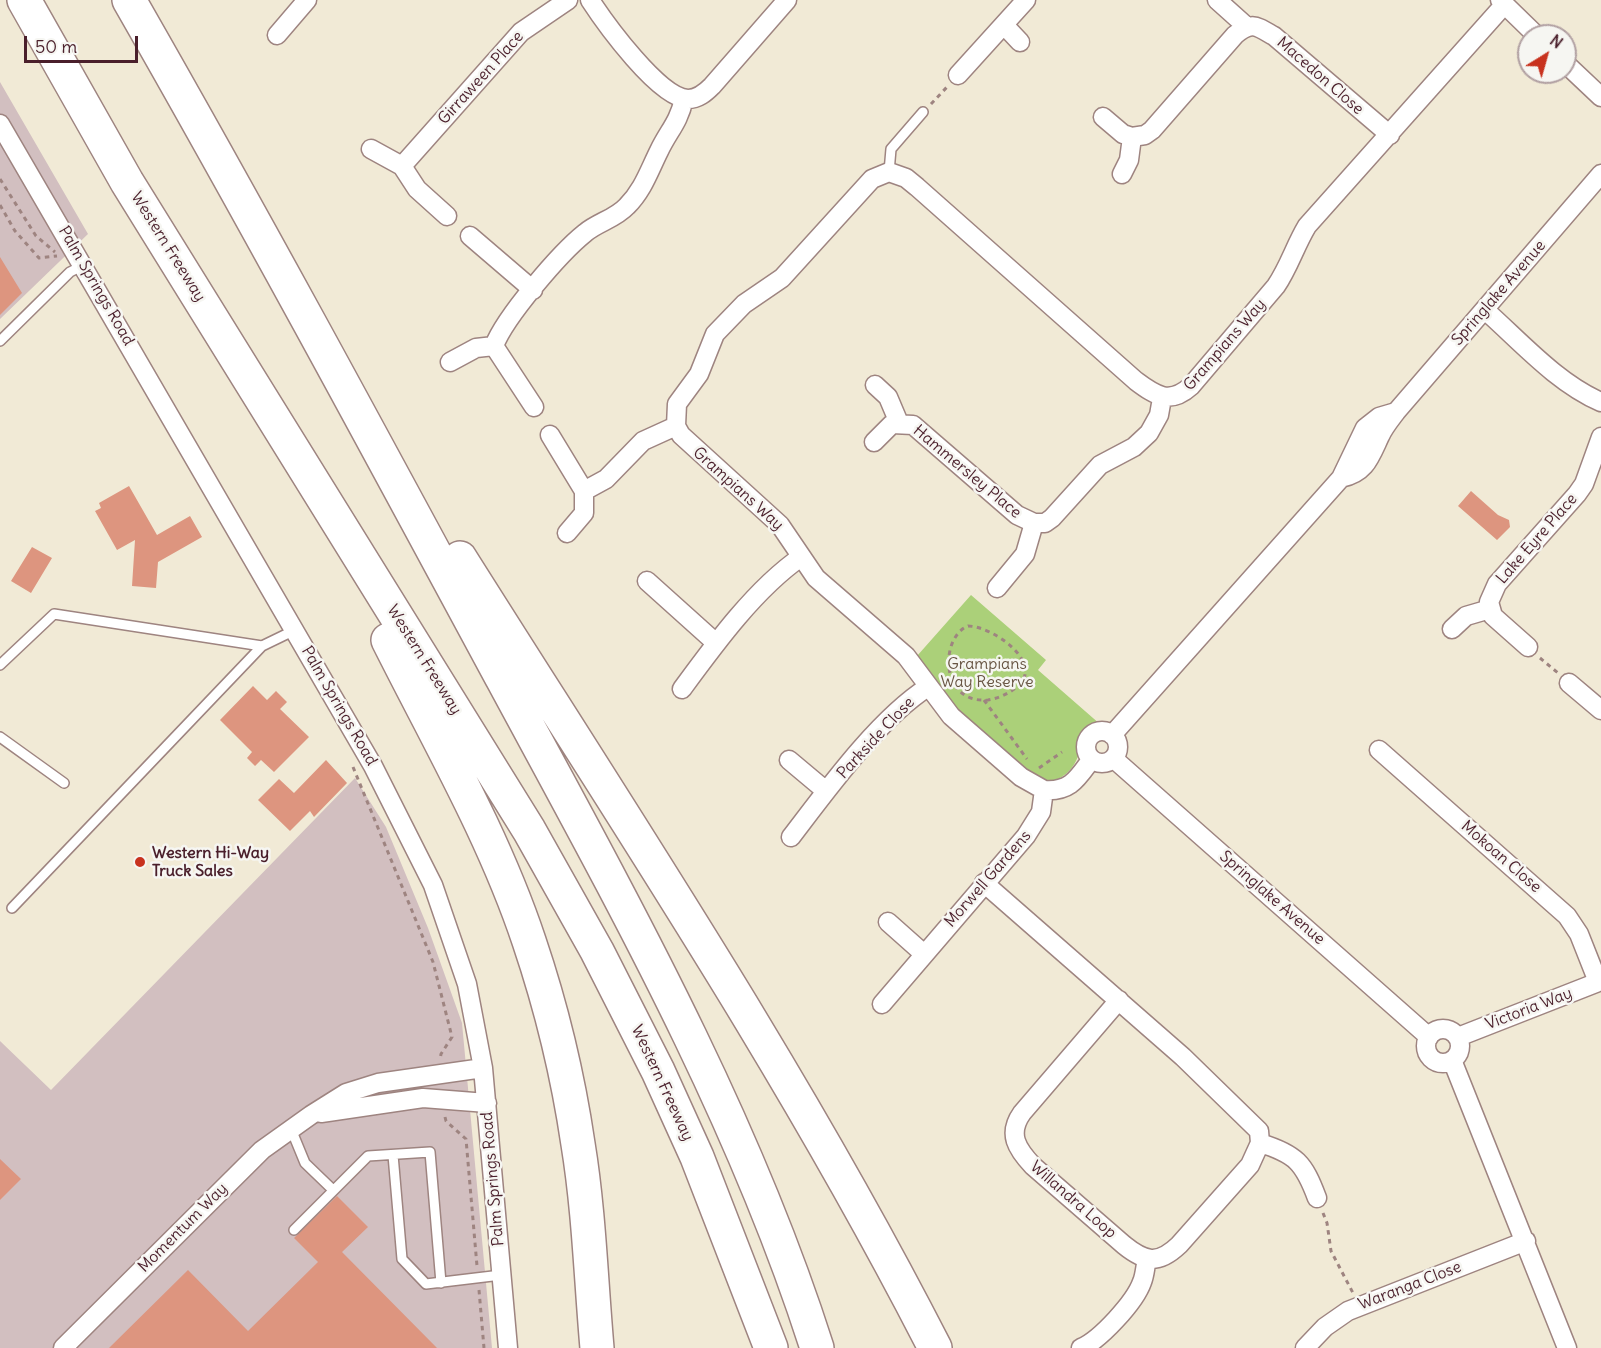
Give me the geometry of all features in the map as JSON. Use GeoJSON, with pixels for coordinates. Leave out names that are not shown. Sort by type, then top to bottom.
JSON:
{"type":"FeatureCollection","features":[{"type":"Feature","properties":{"kind":"highway","name":"Western Freeway"},"geometry":{"type":"LineString","coordinates":[[24,0],[127,182],[529,830],[597,951],[658,1071],[697,1157],[771,1348]]}},
{"type":"Feature","properties":{"kind":"highway"},"geometry":{"type":"LineString","coordinates":[[129,0],[306,312],[666,984],[731,1126],[801,1300],[817,1348]]}},
{"type":"Feature","properties":{"kind":"highway"},"geometry":{"type":"LineString","coordinates":[[127,182],[352,566],[508,884],[529,941],[546,999],[576,1133],[586,1211],[597,1348]]}},
{"type":"Feature","properties":{"kind":"highway"},"geometry":{"type":"LineString","coordinates":[[306,312],[742,1004],[867,1217],[935,1348]]}},
{"type":"Feature","properties":{"kind":"street"},"geometry":{"type":"LineString","coordinates":[[277,35],[307,0]]}},
{"type":"Feature","properties":{"kind":"street","name":"Girraween Place"},"geometry":{"type":"LineString","coordinates":[[402,166],[520,32],[568,0]]}},
{"type":"Feature","properties":{"kind":"street"},"geometry":{"type":"LineString","coordinates":[[590,0],[612,33],[640,64],[666,88],[684,99],[698,97],[706,92],[787,0]]}},
{"type":"Feature","properties":{"kind":"street"},"geometry":{"type":"LineString","coordinates":[[958,75],[1026,0]]}},
{"type":"Feature","properties":{"kind":"street","name":"Macedon Close"},"geometry":{"type":"LineString","coordinates":[[1217,0],[1246,26],[1255,26],[1274,36],[1390,135]]}},
{"type":"Feature","properties":{"kind":"street"},"geometry":{"type":"LineString","coordinates":[[1502,2],[1525,24]]}},
{"type":"Feature","properties":{"kind":"street","name":"Grampians Way"},"geometry":{"type":"LineString","coordinates":[[889,172],[906,178],[1136,381],[1162,398],[1176,397],[1191,386],[1276,286],[1287,270],[1307,226],[1390,135],[1502,2]]}},
{"type":"Feature","properties":{"kind":"street"},"geometry":{"type":"LineString","coordinates":[[1004,25],[1020,42]]}},
{"type":"Feature","properties":{"kind":"street"},"geometry":{"type":"LineString","coordinates":[[1103,117],[1123,134],[1132,137],[1145,135],[1152,130],[1235,35],[1246,26]]}},
{"type":"Feature","properties":{"kind":"street"},"geometry":{"type":"LineString","coordinates":[[1577,74],[1601,97]]}},
{"type":"Feature","properties":{"kind":"street"},"geometry":{"type":"LineString","coordinates":[[494,346],[508,321],[532,290],[583,234],[618,215],[636,196],[649,177],[658,152],[678,123],[684,99]]}},
{"type":"Feature","properties":{"kind":"street","name":"Palm Springs Road"},"geometry":{"type":"LineString","coordinates":[[0,124],[295,630],[378,776],[433,885],[467,984],[483,1068],[508,1348]]}},
{"type":"Feature","properties":{"kind":"street"},"geometry":{"type":"LineString","coordinates":[[1122,174],[1130,160],[1132,137]]}},
{"type":"Feature","properties":{"kind":"street"},"geometry":{"type":"LineString","coordinates":[[371,149],[402,166],[417,189],[447,216]]}},
{"type":"Feature","properties":{"kind":"street"},"geometry":{"type":"LineString","coordinates":[[584,491],[606,479],[643,441],[676,426],[677,404],[699,374],[715,334],[744,304],[782,278],[872,179],[889,172]]}},
{"type":"Feature","properties":{"kind":"street","name":"Springlake Avenue"},"geometry":{"type":"LineString","coordinates":[[1112,735],[1341,478],[1354,476],[1368,462],[1382,432],[1396,412],[1601,174]]}},
{"type":"Feature","properties":{"kind":"street"},"geometry":{"type":"LineString","coordinates":[[470,236],[532,290]]}},
{"type":"Feature","properties":{"kind":"street"},"geometry":{"type":"LineString","coordinates":[[1485,310],[1566,381],[1584,394],[1601,402]]}},
{"type":"Feature","properties":{"kind":"street"},"geometry":{"type":"LineString","coordinates":[[450,362],[476,348],[494,346]]}},
{"type":"Feature","properties":{"kind":"street"},"geometry":{"type":"LineString","coordinates":[[494,346],[534,407]]}},
{"type":"Feature","properties":{"kind":"street","name":"Hammersley Place"},"geometry":{"type":"LineString","coordinates":[[875,385],[888,397],[899,423]]}},
{"type":"Feature","properties":{"kind":"street","name":"Hammersley Place"},"geometry":{"type":"LineString","coordinates":[[874,442],[885,429],[899,423],[913,425],[1017,515],[1034,523],[1045,523],[1101,465],[1142,440],[1159,415],[1162,398]]}},
{"type":"Feature","properties":{"kind":"street","name":"Grampians Way"},"geometry":{"type":"LineString","coordinates":[[676,426],[687,443],[780,525],[801,557],[823,584],[906,656],[958,723],[1021,777],[1044,790]]}},
{"type":"Feature","properties":{"kind":"street"},"geometry":{"type":"LineString","coordinates":[[550,435],[584,491],[584,513],[567,533]]}},
{"type":"Feature","properties":{"kind":"street","name":"Lake Eyre Place"},"geometry":{"type":"LineString","coordinates":[[1490,609],[1490,595],[1497,584],[1584,484],[1601,437]]}},
{"type":"Feature","properties":{"kind":"street","name":"Hammersley Place"},"geometry":{"type":"LineString","coordinates":[[997,588],[1025,554],[1034,523]]}},
{"type":"Feature","properties":{"kind":"street"},"geometry":{"type":"LineString","coordinates":[[682,689],[716,643],[772,581],[801,557]]}},
{"type":"Feature","properties":{"kind":"street"},"geometry":{"type":"LineString","coordinates":[[647,581],[716,643]]}},
{"type":"Feature","properties":{"kind":"street"},"geometry":{"type":"LineString","coordinates":[[1452,629],[1466,616],[1490,609],[1497,621],[1528,646]]}},
{"type":"Feature","properties":{"kind":"street"},"geometry":{"type":"LineString","coordinates":[[1569,683],[1601,710]]}},
{"type":"Feature","properties":{"kind":"street","name":"Parkside Close"},"geometry":{"type":"LineString","coordinates":[[791,837],[826,791],[907,701],[928,687]]}},
{"type":"Feature","properties":{"kind":"street"},"geometry":{"type":"LineString","coordinates":[[1103,731],[1112,735],[1118,744],[1114,759],[1103,764],[1091,759],[1086,746],[1090,737],[1103,731]]}},
{"type":"Feature","properties":{"kind":"street","name":"Mokoan Close"},"geometry":{"type":"LineString","coordinates":[[1379,750],[1567,916],[1579,934],[1600,981]]}},
{"type":"Feature","properties":{"kind":"street"},"geometry":{"type":"LineString","coordinates":[[1044,790],[1059,791],[1070,785],[1091,759]]}},
{"type":"Feature","properties":{"kind":"street","name":"Springlake Avenue"},"geometry":{"type":"LineString","coordinates":[[1114,759],[1429,1037]]}},
{"type":"Feature","properties":{"kind":"street","name":"Parkside Close"},"geometry":{"type":"LineString","coordinates":[[789,760],[826,791]]}},
{"type":"Feature","properties":{"kind":"street","name":"Morwell Gardens"},"geometry":{"type":"LineString","coordinates":[[882,1004],[1036,822],[1041,812],[1044,790]]}},
{"type":"Feature","properties":{"kind":"street"},"geometry":{"type":"LineString","coordinates":[[984,883],[1119,1000],[1259,1131],[1260,1143],[1250,1165],[1179,1245],[1164,1257],[1147,1259],[1141,1284],[1131,1301],[1091,1344],[1082,1348]]}},
{"type":"Feature","properties":{"kind":"street"},"geometry":{"type":"LineString","coordinates":[[888,922],[924,954]]}},
{"type":"Feature","properties":{"kind":"street","name":"Victoria Way"},"geometry":{"type":"LineString","coordinates":[[1458,1037],[1600,981]]}},
{"type":"Feature","properties":{"kind":"street","name":"Willandra Loop"},"geometry":{"type":"LineString","coordinates":[[1119,1000],[1022,1113],[1014,1124],[1013,1134],[1022,1155],[1033,1166],[1124,1245],[1147,1259]]}},
{"type":"Feature","properties":{"kind":"street"},"geometry":{"type":"LineString","coordinates":[[1444,1029],[1452,1031],[1458,1037],[1460,1046],[1458,1054],[1452,1060],[1440,1063],[1434,1060],[1427,1049],[1429,1037],[1436,1031],[1444,1029]]}},
{"type":"Feature","properties":{"kind":"street"},"geometry":{"type":"LineString","coordinates":[[1452,1060],[1568,1348]]}},
{"type":"Feature","properties":{"kind":"street","name":"Momentum Way"},"geometry":{"type":"LineString","coordinates":[[63,1348],[262,1150],[311,1115],[346,1093],[378,1083],[483,1068]]}},
{"type":"Feature","properties":{"kind":"street","name":"Momentum Way"},"geometry":{"type":"LineString","coordinates":[[311,1115],[423,1098],[487,1103]]}},
{"type":"Feature","properties":{"kind":"street"},"geometry":{"type":"LineString","coordinates":[[1260,1143],[1276,1148],[1299,1161],[1307,1171],[1317,1198]]}},
{"type":"Feature","properties":{"kind":"street","name":"Waranga Close"},"geometry":{"type":"LineString","coordinates":[[1310,1346],[1325,1327],[1348,1311],[1526,1241]]}},
{"type":"Feature","properties":{"kind":"lane"},"geometry":{"type":"LineString","coordinates":[[889,172],[891,148],[923,112]]}},
{"type":"Feature","properties":{"kind":"lane"},"geometry":{"type":"LineString","coordinates":[[0,341],[70,272],[84,265]]}},
{"type":"Feature","properties":{"kind":"lane"},"geometry":{"type":"LineString","coordinates":[[0,665],[54,614],[262,646]]}},
{"type":"Feature","properties":{"kind":"lane"},"geometry":{"type":"LineString","coordinates":[[12,908],[262,646],[295,630]]}},
{"type":"Feature","properties":{"kind":"lane"},"geometry":{"type":"LineString","coordinates":[[0,737],[64,783]]}},
{"type":"Feature","properties":{"kind":"lane"},"geometry":{"type":"LineString","coordinates":[[291,1129],[305,1163],[333,1190]]}},
{"type":"Feature","properties":{"kind":"lane"},"geometry":{"type":"LineString","coordinates":[[294,1230],[368,1156],[430,1152],[441,1283]]}},
{"type":"Feature","properties":{"kind":"lane"},"geometry":{"type":"LineString","coordinates":[[393,1155],[402,1259],[426,1284],[501,1275]]}},
{"type":"Feature","properties":{"kind":"path"},"geometry":{"type":"LineString","coordinates":[[923,112],[958,75]]}},
{"type":"Feature","properties":{"kind":"path"},"geometry":{"type":"LineString","coordinates":[[0,179],[36,236],[59,256],[39,258],[15,231],[0,205]]}},
{"type":"Feature","properties":{"kind":"path"},"geometry":{"type":"LineString","coordinates":[[984,700],[1004,696],[1019,686],[1025,676],[1025,667],[1013,650],[996,634],[968,626],[963,628],[956,638],[950,653],[950,670],[956,689],[960,694],[971,699],[984,700],[1029,762]]}},
{"type":"Feature","properties":{"kind":"path"},"geometry":{"type":"LineString","coordinates":[[1528,646],[1569,683]]}},
{"type":"Feature","properties":{"kind":"path"},"geometry":{"type":"LineString","coordinates":[[1035,770],[1062,752]]}},
{"type":"Feature","properties":{"kind":"path"},"geometry":{"type":"LineString","coordinates":[[1317,1198],[1327,1223],[1331,1251],[1356,1299]]}},
{"type":"Feature","properties":{"kind":"shaded area"},"geometry":{"type":"Polygon","coordinates":[[[0,82],[88,234],[0,319],[0,82]]]}},
{"type":"Feature","properties":{"kind":"shaded area"},"geometry":{"type":"Polygon","coordinates":[[[355,778],[386,827],[428,928],[462,1023],[492,1348],[0,1348],[0,1041],[51,1090],[355,778]]]}},
{"type":"Feature","properties":{"kind":"green space","name":"Grampians Way Reserve"},"geometry":{"type":"Polygon","coordinates":[[[971,595],[1046,660],[1038,670],[1101,725],[1084,735],[1075,762],[1067,773],[1056,780],[1037,779],[946,701],[917,656],[971,595]]]}},
{"type":"Feature","properties":{"kind":"building"},"geometry":{"type":"Polygon","coordinates":[[[0,257],[22,293],[0,315],[0,257]]]}},
{"type":"Feature","properties":{"kind":"building"},"geometry":{"type":"Polygon","coordinates":[[[129,486],[157,535],[190,516],[202,537],[158,562],[156,588],[132,586],[135,540],[117,550],[95,511],[101,508],[99,503],[129,486]]]}},
{"type":"Feature","properties":{"kind":"building"},"geometry":{"type":"Polygon","coordinates":[[[1471,491],[1498,515],[1509,520],[1510,527],[1497,540],[1458,506],[1471,491]]]}},
{"type":"Feature","properties":{"kind":"building"},"geometry":{"type":"Polygon","coordinates":[[[32,547],[52,558],[31,593],[11,581],[32,547]]]}},
{"type":"Feature","properties":{"kind":"building"},"geometry":{"type":"Polygon","coordinates":[[[253,686],[267,700],[276,691],[287,702],[280,709],[309,737],[274,772],[261,760],[255,766],[247,758],[252,752],[220,720],[253,686]]]}},
{"type":"Feature","properties":{"kind":"building"},"geometry":{"type":"Polygon","coordinates":[[[326,760],[347,783],[314,817],[310,811],[290,831],[258,800],[279,779],[294,793],[326,760]]]}},
{"type":"Feature","properties":{"kind":"building"},"geometry":{"type":"Polygon","coordinates":[[[0,1159],[21,1179],[0,1200],[0,1159]]]}},
{"type":"Feature","properties":{"kind":"building"},"geometry":{"type":"Polygon","coordinates":[[[337,1196],[368,1227],[342,1252],[437,1348],[109,1348],[188,1270],[248,1331],[318,1262],[294,1238],[337,1196]]]}},
{"type":"Feature","properties":{"kind":"place","name":"Western Hi-Way Truck Sales"},"geometry":{"type":"Point","coordinates":[140,862]}}]}
